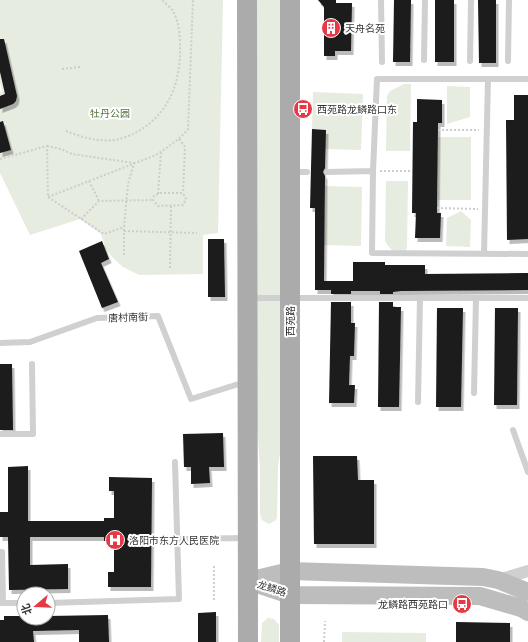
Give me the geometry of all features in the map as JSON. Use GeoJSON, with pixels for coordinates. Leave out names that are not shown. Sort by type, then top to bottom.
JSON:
{"type":"FeatureCollection","features":[{"type":"Feature","properties":{"kind":"main road"},"geometry":{"type":"LineString","coordinates":[[247,0],[248,642]]}},
{"type":"Feature","properties":{"kind":"main road","name":"西苑路"},"geometry":{"type":"LineString","coordinates":[[290,0],[298,172],[290,298],[290,642]]}},
{"type":"Feature","properties":{"kind":"main road","name":"龙鳞路"},"geometry":{"type":"LineString","coordinates":[[248,581],[290,571],[483,577],[498,580],[528,592]]}},
{"type":"Feature","properties":{"kind":"main road","name":"龙鳞路"},"geometry":{"type":"LineString","coordinates":[[248,581],[290,594],[480,596],[521,608],[528,612]]}},
{"type":"Feature","properties":{"kind":"street"},"geometry":{"type":"LineString","coordinates":[[498,580],[528,571]]}},
{"type":"Feature","properties":{"kind":"lane"},"geometry":{"type":"LineString","coordinates":[[381,0],[382,62]]}},
{"type":"Feature","properties":{"kind":"lane"},"geometry":{"type":"LineString","coordinates":[[424,60],[425,0]]}},
{"type":"Feature","properties":{"kind":"lane"},"geometry":{"type":"LineString","coordinates":[[470,61],[471,0]]}},
{"type":"Feature","properties":{"kind":"lane"},"geometry":{"type":"LineString","coordinates":[[508,60],[509,0]]}},
{"type":"Feature","properties":{"kind":"lane"},"geometry":{"type":"LineString","coordinates":[[528,79],[377,79],[373,171],[372,253],[528,254]]}},
{"type":"Feature","properties":{"kind":"lane"},"geometry":{"type":"LineString","coordinates":[[484,254],[488,79]]}},
{"type":"Feature","properties":{"kind":"lane"},"geometry":{"type":"LineString","coordinates":[[327,172],[373,171]]}},
{"type":"Feature","properties":{"kind":"lane"},"geometry":{"type":"LineString","coordinates":[[248,298],[528,298]]}},
{"type":"Feature","properties":{"kind":"lane"},"geometry":{"type":"LineString","coordinates":[[418,402],[420,298]]}},
{"type":"Feature","properties":{"kind":"lane"},"geometry":{"type":"LineString","coordinates":[[474,393],[476,298]]}},
{"type":"Feature","properties":{"kind":"lane","name":"唐村南街"},"geometry":{"type":"LineString","coordinates":[[0,343],[30,342],[97,318],[158,316],[191,399],[248,381]]}},
{"type":"Feature","properties":{"kind":"lane"},"geometry":{"type":"LineString","coordinates":[[0,434],[33,434],[32,364]]}},
{"type":"Feature","properties":{"kind":"lane"},"geometry":{"type":"LineString","coordinates":[[513,430],[528,472]]}},
{"type":"Feature","properties":{"kind":"lane"},"geometry":{"type":"LineString","coordinates":[[56,603],[180,599],[175,462]]}},
{"type":"Feature","properties":{"kind":"lane"},"geometry":{"type":"LineString","coordinates":[[177,539],[248,538]]}},
{"type":"Feature","properties":{"kind":"lane"},"geometry":{"type":"LineString","coordinates":[[0,552],[2,552],[2,603],[16,603]]}},
{"type":"Feature","properties":{"kind":"path"},"geometry":{"type":"LineString","coordinates":[[66,131],[84,138],[104,140],[122,138],[147,127],[161,114],[178,81],[181,63],[180,33],[172,11],[162,0]]}},
{"type":"Feature","properties":{"kind":"path"},"geometry":{"type":"LineString","coordinates":[[48,197],[161,152],[179,139],[188,129],[194,0]]}},
{"type":"Feature","properties":{"kind":"path"},"geometry":{"type":"LineString","coordinates":[[62,69],[81,67]]}},
{"type":"Feature","properties":{"kind":"path"},"geometry":{"type":"LineString","coordinates":[[438,130],[487,130]]}},
{"type":"Feature","properties":{"kind":"path"},"geometry":{"type":"LineString","coordinates":[[154,200],[158,206],[183,205],[185,203],[186,199],[183,193],[185,147],[179,139]]}},
{"type":"Feature","properties":{"kind":"path"},"geometry":{"type":"LineString","coordinates":[[0,159],[47,146],[61,148],[72,154],[134,163]]}},
{"type":"Feature","properties":{"kind":"path"},"geometry":{"type":"LineString","coordinates":[[47,146],[48,197]]}},
{"type":"Feature","properties":{"kind":"path"},"geometry":{"type":"LineString","coordinates":[[158,194],[161,152]]}},
{"type":"Feature","properties":{"kind":"path"},"geometry":{"type":"LineString","coordinates":[[124,256],[126,200],[128,184],[134,163]]}},
{"type":"Feature","properties":{"kind":"path"},"geometry":{"type":"LineString","coordinates":[[373,171],[412,171]]}},
{"type":"Feature","properties":{"kind":"path"},"geometry":{"type":"LineString","coordinates":[[89,181],[99,201]]}},
{"type":"Feature","properties":{"kind":"path"},"geometry":{"type":"LineString","coordinates":[[154,200],[154,196],[158,194],[183,193]]}},
{"type":"Feature","properties":{"kind":"path"},"geometry":{"type":"LineString","coordinates":[[48,197],[104,234],[124,227]]}},
{"type":"Feature","properties":{"kind":"path"},"geometry":{"type":"LineString","coordinates":[[81,219],[99,201],[154,200]]}},
{"type":"Feature","properties":{"kind":"path"},"geometry":{"type":"LineString","coordinates":[[170,268],[171,206]]}},
{"type":"Feature","properties":{"kind":"path"},"geometry":{"type":"LineString","coordinates":[[437,208],[485,209]]}},
{"type":"Feature","properties":{"kind":"path"},"geometry":{"type":"LineString","coordinates":[[124,231],[197,233]]}},
{"type":"Feature","properties":{"kind":"path"},"geometry":{"type":"LineString","coordinates":[[214,566],[214,600]]}},
{"type":"Feature","properties":{"kind":"path"},"geometry":{"type":"LineString","coordinates":[[324,642],[325,621]]}},
{"type":"Feature","properties":{"kind":"green space","name":"牡丹公园"},"geometry":{"type":"Polygon","coordinates":[[[0,0],[223,0],[218,233],[203,235],[203,274],[139,275],[123,267],[113,258],[106,249],[101,234],[80,219],[30,235],[0,173],[0,92],[2,92],[0,82],[0,0]]]}},
{"type":"Feature","properties":{"kind":"green space"},"geometry":{"type":"Polygon","coordinates":[[[254,0],[285,0],[282,439],[278,467],[277,517],[276,520],[269,524],[262,520],[260,514],[260,468],[256,410],[254,0]]]}},
{"type":"Feature","properties":{"kind":"green space"},"geometry":{"type":"Polygon","coordinates":[[[404,84],[411,84],[410,151],[386,151],[387,96],[390,91],[404,84]]]}},
{"type":"Feature","properties":{"kind":"green space"},"geometry":{"type":"Polygon","coordinates":[[[447,86],[470,87],[470,117],[447,124],[447,86]]]}},
{"type":"Feature","properties":{"kind":"green space"},"geometry":{"type":"Polygon","coordinates":[[[313,92],[363,94],[361,150],[325,149],[326,130],[312,129],[313,92]]]}},
{"type":"Feature","properties":{"kind":"green space"},"geometry":{"type":"Polygon","coordinates":[[[438,137],[471,137],[471,200],[438,200],[438,137]]]}},
{"type":"Feature","properties":{"kind":"green space"},"geometry":{"type":"Polygon","coordinates":[[[386,181],[408,181],[407,249],[400,252],[392,250],[385,241],[386,181]]]}},
{"type":"Feature","properties":{"kind":"green space"},"geometry":{"type":"Polygon","coordinates":[[[325,186],[362,187],[361,246],[324,245],[325,186]]]}},
{"type":"Feature","properties":{"kind":"green space"},"geometry":{"type":"Polygon","coordinates":[[[461,211],[471,220],[470,247],[446,246],[447,218],[461,211]]]}},
{"type":"Feature","properties":{"kind":"green space"},"geometry":{"type":"Polygon","coordinates":[[[268,618],[274,619],[279,625],[279,642],[261,642],[262,623],[268,618]]]}},
{"type":"Feature","properties":{"kind":"green space"},"geometry":{"type":"Polygon","coordinates":[[[342,632],[426,633],[426,642],[342,642],[342,632]]]}},
{"type":"Feature","properties":{"kind":"building","name":"天舟名苑"},"geometry":{"type":"Polygon","coordinates":[[[318,0],[336,0],[336,3],[352,3],[351,51],[335,51],[335,56],[324,56],[324,7],[318,0]]]}},
{"type":"Feature","properties":{"kind":"building"},"geometry":{"type":"Polygon","coordinates":[[[394,0],[411,0],[410,62],[393,62],[394,0]]]}},
{"type":"Feature","properties":{"kind":"building"},"geometry":{"type":"Polygon","coordinates":[[[435,0],[454,0],[454,62],[435,62],[435,0]]]}},
{"type":"Feature","properties":{"kind":"building"},"geometry":{"type":"Polygon","coordinates":[[[478,0],[496,0],[496,63],[479,63],[478,0]]]}},
{"type":"Feature","properties":{"kind":"building"},"geometry":{"type":"Polygon","coordinates":[[[0,39],[4,39],[17,96],[16,101],[13,104],[0,109],[0,96],[5,94],[0,72],[0,39]]]}},
{"type":"Feature","properties":{"kind":"building"},"geometry":{"type":"Polygon","coordinates":[[[514,95],[528,95],[528,239],[507,240],[506,120],[514,120],[514,95]]]}},
{"type":"Feature","properties":{"kind":"building"},"geometry":{"type":"Polygon","coordinates":[[[417,99],[442,100],[442,123],[438,123],[437,213],[441,213],[440,238],[415,238],[416,213],[412,213],[413,122],[417,122],[417,99]]]}},
{"type":"Feature","properties":{"kind":"building"},"geometry":{"type":"Polygon","coordinates":[[[3,121],[11,150],[0,153],[0,122],[3,121]]]}},
{"type":"Feature","properties":{"kind":"building"},"geometry":{"type":"Polygon","coordinates":[[[312,129],[326,130],[325,168],[323,172],[325,176],[324,281],[353,281],[353,262],[385,262],[385,265],[425,265],[425,274],[528,273],[528,290],[401,291],[393,292],[393,294],[380,294],[380,291],[351,291],[351,294],[331,294],[331,290],[315,290],[315,208],[310,208],[312,129]]]}},
{"type":"Feature","properties":{"kind":"building"},"geometry":{"type":"Polygon","coordinates":[[[208,239],[224,239],[225,297],[208,297],[208,239]]]}},
{"type":"Feature","properties":{"kind":"building"},"geometry":{"type":"Polygon","coordinates":[[[102,241],[109,259],[101,263],[118,302],[102,308],[79,251],[102,241]]]}},
{"type":"Feature","properties":{"kind":"building"},"geometry":{"type":"Polygon","coordinates":[[[331,302],[351,302],[351,323],[355,323],[354,356],[350,356],[349,385],[355,385],[354,403],[329,403],[331,302]]]}},
{"type":"Feature","properties":{"kind":"building"},"geometry":{"type":"Polygon","coordinates":[[[379,302],[393,302],[393,307],[401,307],[399,407],[378,407],[379,302]]]}},
{"type":"Feature","properties":{"kind":"building"},"geometry":{"type":"Polygon","coordinates":[[[437,308],[463,308],[461,407],[436,407],[437,308]]]}},
{"type":"Feature","properties":{"kind":"building"},"geometry":{"type":"Polygon","coordinates":[[[495,308],[518,308],[517,405],[494,405],[495,308]]]}},
{"type":"Feature","properties":{"kind":"building"},"geometry":{"type":"Polygon","coordinates":[[[0,364],[12,364],[13,430],[0,430],[0,364]]]}},
{"type":"Feature","properties":{"kind":"building"},"geometry":{"type":"Polygon","coordinates":[[[223,433],[224,467],[209,467],[210,483],[191,484],[191,467],[184,467],[183,434],[223,433]]]}},
{"type":"Feature","properties":{"kind":"building"},"geometry":{"type":"Polygon","coordinates":[[[313,456],[357,456],[358,480],[374,480],[374,544],[314,544],[313,456]]]}},
{"type":"Feature","properties":{"kind":"building"},"geometry":{"type":"Polygon","coordinates":[[[28,466],[28,521],[104,521],[104,518],[114,518],[114,491],[109,491],[109,477],[152,478],[151,587],[108,587],[108,572],[114,572],[114,541],[104,541],[104,537],[30,537],[30,565],[68,564],[68,589],[56,589],[56,586],[16,586],[16,590],[9,590],[8,537],[0,537],[0,512],[8,512],[8,467],[28,466]]]}},
{"type":"Feature","properties":{"kind":"building"},"geometry":{"type":"Polygon","coordinates":[[[216,612],[216,642],[198,642],[198,613],[216,612]]]}},
{"type":"Feature","properties":{"kind":"building"},"geometry":{"type":"Polygon","coordinates":[[[108,615],[109,642],[79,642],[79,630],[33,631],[34,642],[0,642],[0,620],[4,620],[4,616],[16,616],[16,626],[56,626],[56,616],[108,615]]]}},
{"type":"Feature","properties":{"kind":"building"},"geometry":{"type":"Polygon","coordinates":[[[456,622],[510,623],[510,642],[456,642],[456,622]]]}},
{"type":"Feature","properties":{"kind":"place","name":"天舟名苑"},"geometry":{"type":"Point","coordinates":[331,28]}},
{"type":"Feature","properties":{"kind":"place","name":"西苑路龙鳞路口东"},"geometry":{"type":"Point","coordinates":[303,109]}},
{"type":"Feature","properties":{"kind":"place","name":"洛阳市东方人民医院"},"geometry":{"type":"Point","coordinates":[115,540]}},
{"type":"Feature","properties":{"kind":"place","name":"龙鳞路西苑路口"},"geometry":{"type":"Point","coordinates":[462,604]}}]}
